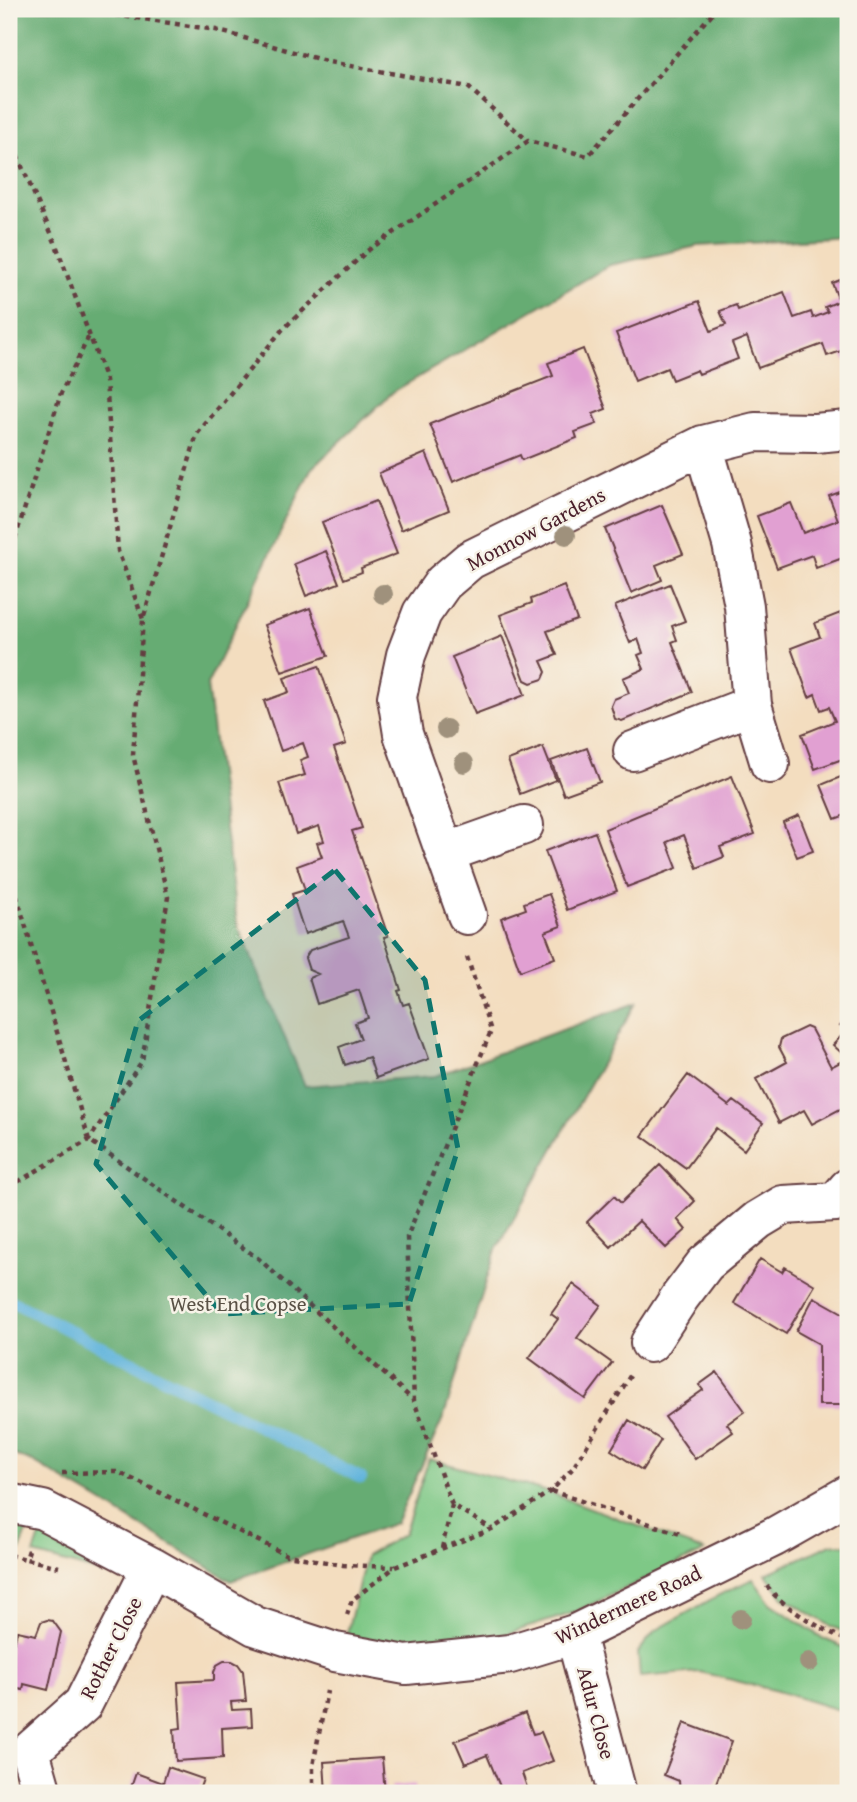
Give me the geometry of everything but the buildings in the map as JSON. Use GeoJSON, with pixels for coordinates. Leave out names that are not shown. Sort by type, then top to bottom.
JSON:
{"type":"FeatureCollection","features":[{"type":"Feature","properties":{"kind":"street","name":"Monnow Gardens"},"geometry":{"type":"LineString","coordinates":[[467,915],[403,734],[397,697],[406,655],[422,613],[443,583],[470,561],[703,445],[755,432],[815,433],[848,430]]}},
{"type":"Feature","properties":{"kind":"street"},"geometry":{"type":"LineString","coordinates":[[703,445],[732,544],[744,606],[752,705],[770,764]]}},
{"type":"Feature","properties":{"kind":"street"},"geometry":{"type":"LineString","coordinates":[[633,751],[752,705]]}},
{"type":"Feature","properties":{"kind":"street"},"geometry":{"type":"LineString","coordinates":[[445,853],[524,825]]}},
{"type":"Feature","properties":{"kind":"street"},"geometry":{"type":"LineString","coordinates":[[650,1343],[705,1264],[758,1220],[783,1205],[844,1204]]}},
{"type":"Feature","properties":{"kind":"street","name":"Windermere Road"},"geometry":{"type":"LineString","coordinates":[[9,1503],[43,1510],[152,1567],[255,1626],[335,1652],[406,1665],[510,1654],[575,1634],[774,1537],[848,1495]]}},
{"type":"Feature","properties":{"kind":"street","name":"Rother Close"},"geometry":{"type":"LineString","coordinates":[[42,1793],[20,1752],[83,1704],[152,1567]]}},
{"type":"Feature","properties":{"kind":"street","name":"Adur Close"},"geometry":{"type":"LineString","coordinates":[[575,1634],[617,1793]]}},
{"type":"Feature","properties":{"kind":"path"},"geometry":{"type":"LineString","coordinates":[[76,9],[216,30],[330,62],[468,87],[528,141],[588,156],[716,9]]}},
{"type":"Feature","properties":{"kind":"path"},"geometry":{"type":"LineString","coordinates":[[9,137],[55,242],[106,380],[118,551],[143,620]]}},
{"type":"Feature","properties":{"kind":"path"},"geometry":{"type":"LineString","coordinates":[[9,1188],[89,1140],[142,1061],[168,897],[133,755],[143,620],[197,434],[282,330],[367,251],[528,141]]}},
{"type":"Feature","properties":{"kind":"path"},"geometry":{"type":"LineString","coordinates":[[9,558],[61,393],[89,335]]}},
{"type":"Feature","properties":{"kind":"path"},"geometry":{"type":"LineString","coordinates":[[9,856],[17,897],[89,1140],[259,1259],[414,1401]]}},
{"type":"Feature","properties":{"kind":"path"},"geometry":{"type":"LineString","coordinates":[[442,1548],[452,1505],[414,1401],[407,1237],[491,1031],[456,922],[467,915]]}},
{"type":"Feature","properties":{"kind":"path"},"geometry":{"type":"LineString","coordinates":[[313,1793],[313,1766],[335,1652],[352,1600],[395,1567],[492,1529],[551,1491],[573,1468],[650,1343]]}},
{"type":"Feature","properties":{"kind":"path"},"geometry":{"type":"LineString","coordinates":[[50,1473],[118,1472],[287,1555],[343,1565],[395,1567]]}},
{"type":"Feature","properties":{"kind":"path"},"geometry":{"type":"LineString","coordinates":[[551,1491],[682,1534],[760,1577],[775,1596],[828,1632],[848,1640]]}},
{"type":"Feature","properties":{"kind":"path"},"geometry":{"type":"LineString","coordinates":[[452,1505],[492,1529]]}},
{"type":"Feature","properties":{"kind":"path"},"geometry":{"type":"LineString","coordinates":[[9,1555],[26,1559]]}},
{"type":"Feature","properties":{"kind":"highlighted area"},"geometry":{"type":"Polygon","coordinates":[[[335,870],[425,980],[458,1149],[409,1304],[222,1314],[96,1164],[138,1021],[335,870]]]}},
{"type":"Feature","properties":{"kind":"green space","name":"West End Copse"},"geometry":{"type":"Polygon","coordinates":[[[9,9],[848,9],[848,237],[698,246],[610,265],[393,392],[311,469],[207,685],[237,923],[305,1086],[435,1076],[636,1003],[496,1250],[444,1416],[396,1523],[231,1581],[33,1462],[9,1453],[9,9]]]}},
{"type":"Feature","properties":{"kind":"green space"},"geometry":{"type":"Polygon","coordinates":[[[429,1459],[545,1491],[705,1551],[573,1613],[503,1635],[424,1644],[346,1637],[366,1556],[404,1534],[429,1459]]]}},
{"type":"Feature","properties":{"kind":"green space"},"geometry":{"type":"Polygon","coordinates":[[[9,1518],[30,1521],[20,1551],[9,1548],[9,1518]]]}},
{"type":"Feature","properties":{"kind":"green space"},"geometry":{"type":"Polygon","coordinates":[[[43,1528],[88,1552],[96,1558],[106,1574],[34,1554],[43,1528]]]}},
{"type":"Feature","properties":{"kind":"green space"},"geometry":{"type":"Polygon","coordinates":[[[831,1544],[848,1545],[848,1634],[783,1597],[766,1574],[831,1544]]]}},
{"type":"Feature","properties":{"kind":"green space"},"geometry":{"type":"Polygon","coordinates":[[[753,1579],[770,1603],[824,1639],[848,1649],[848,1713],[777,1691],[700,1672],[640,1677],[638,1652],[655,1631],[753,1579]]]}},
{"type":"Feature","properties":{"kind":"waterway"},"geometry":{"type":"LineString","coordinates":[[9,1300],[361,1478]]}}]}
